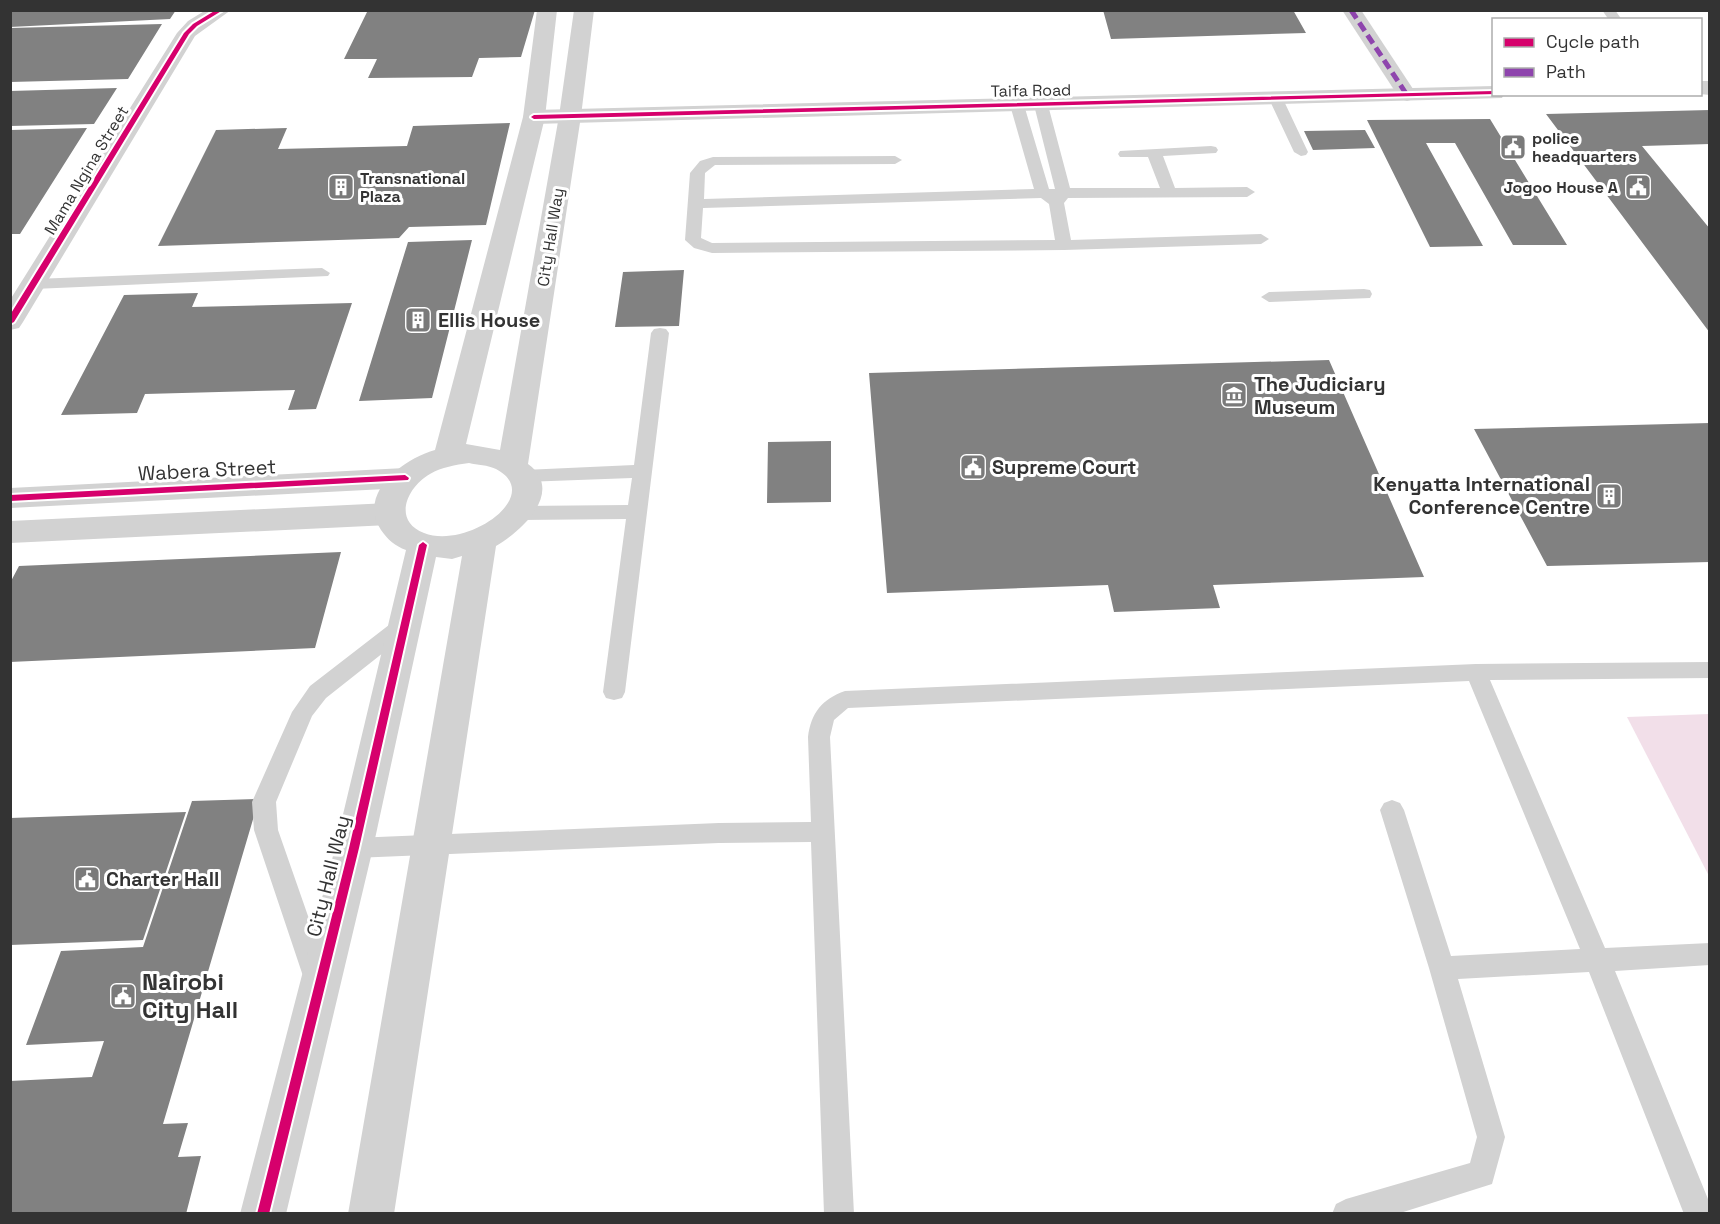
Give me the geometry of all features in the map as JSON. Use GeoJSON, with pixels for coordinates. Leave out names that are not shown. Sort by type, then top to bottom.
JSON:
{"type":"FeatureCollection","features":[{"type":"Feature","properties":{"kind":"street","name":"Mama Ngina Street"},"geometry":{"type":"LineString","coordinates":[[10,322],[187,33],[195,25],[221,10]]}},
{"type":"Feature","properties":{"kind":"street"},"geometry":{"type":"LineString","coordinates":[[448,456],[536,110],[547,10]]}},
{"type":"Feature","properties":{"kind":"street","name":"City Hall Way"},"geometry":{"type":"LineString","coordinates":[[518,470],[584,10]]}},
{"type":"Feature","properties":{"kind":"street"},"geometry":{"type":"LineString","coordinates":[[1351,10],[1401,88]]}},
{"type":"Feature","properties":{"kind":"street","name":"Taifa Road"},"geometry":{"type":"LineString","coordinates":[[570,109],[1041,105],[1276,99],[1492,78]]}},
{"type":"Feature","properties":{"kind":"street","name":"Taifa Road"},"geometry":{"type":"LineString","coordinates":[[570,109],[1401,88],[1492,93]]}},
{"type":"Feature","properties":{"kind":"street"},"geometry":{"type":"LineString","coordinates":[[536,110],[570,109]]}},
{"type":"Feature","properties":{"kind":"street"},"geometry":{"type":"LineString","coordinates":[[469,453],[491,456],[518,470],[528,496],[520,513],[505,528],[481,540],[446,549],[423,545],[406,537],[393,525],[388,514],[389,501],[397,485],[426,464],[448,456],[469,453]]}},
{"type":"Feature","properties":{"kind":"street","name":"Wabera Street"},"geometry":{"type":"LineString","coordinates":[[10,498],[405,478]]}},
{"type":"Feature","properties":{"kind":"street"},"geometry":{"type":"LineString","coordinates":[[10,532],[388,514]]}},
{"type":"Feature","properties":{"kind":"street"},"geometry":{"type":"LineString","coordinates":[[370,1214],[481,540]]}},
{"type":"Feature","properties":{"kind":"street","name":"City Hall Way"},"geometry":{"type":"LineString","coordinates":[[263,1214],[354,848],[423,545]]}},
{"type":"Feature","properties":{"kind":"lane"},"geometry":{"type":"LineString","coordinates":[[1276,99],[1301,152]]}},
{"type":"Feature","properties":{"kind":"lane"},"geometry":{"type":"LineString","coordinates":[[1017,105],[1055,196]]}},
{"type":"Feature","properties":{"kind":"lane"},"geometry":{"type":"LineString","coordinates":[[1041,105],[1064,245]]}},
{"type":"Feature","properties":{"kind":"lane"},"geometry":{"type":"LineString","coordinates":[[1125,154],[1211,150]]}},
{"type":"Feature","properties":{"kind":"lane"},"geometry":{"type":"LineString","coordinates":[[1154,152],[1169,192]]}},
{"type":"Feature","properties":{"kind":"lane"},"geometry":{"type":"LineString","coordinates":[[895,159],[713,161],[702,165],[697,171],[693,240],[700,245],[712,248],[1064,245],[1261,239]]}},
{"type":"Feature","properties":{"kind":"lane"},"geometry":{"type":"LineString","coordinates":[[696,204],[1247,192]]}},
{"type":"Feature","properties":{"kind":"lane"},"geometry":{"type":"LineString","coordinates":[[34,284],[322,273]]}},
{"type":"Feature","properties":{"kind":"lane"},"geometry":{"type":"LineString","coordinates":[[1269,297],[1364,294]]}},
{"type":"Feature","properties":{"kind":"lane"},"geometry":{"type":"LineString","coordinates":[[614,692],[660,333]]}},
{"type":"Feature","properties":{"kind":"lane"},"geometry":{"type":"LineString","coordinates":[[518,470],[641,471]]}},
{"type":"Feature","properties":{"kind":"lane"},"geometry":{"type":"LineString","coordinates":[[520,513],[637,512]]}},
{"type":"Feature","properties":{"kind":"lane"},"geometry":{"type":"LineString","coordinates":[[319,985],[266,830],[264,802],[303,712],[318,692],[405,624]]}},
{"type":"Feature","properties":{"kind":"lane"},"geometry":{"type":"LineString","coordinates":[[839,1214],[819,737],[822,719],[830,707],[845,700],[1476,672],[1710,670]]}},
{"type":"Feature","properties":{"kind":"lane"},"geometry":{"type":"LineString","coordinates":[[1476,672],[1598,961],[1699,1214]]}},
{"type":"Feature","properties":{"kind":"lane"},"geometry":{"type":"LineString","coordinates":[[1346,1214],[1482,1174],[1491,1137],[1443,968],[1392,810]]}},
{"type":"Feature","properties":{"kind":"lane"},"geometry":{"type":"LineString","coordinates":[[354,848],[719,833],[824,832]]}},
{"type":"Feature","properties":{"kind":"lane"},"geometry":{"type":"LineString","coordinates":[[1443,968],[1710,954]]}},
{"type":"Feature","properties":{"kind":"shaded area"},"geometry":{"type":"Polygon","coordinates":[[[1710,714],[1709,876],[1627,717],[1710,714]]]}},
{"type":"Feature","properties":{"kind":"building"},"geometry":{"type":"Polygon","coordinates":[[[10,10],[176,10],[170,19],[10,27],[10,10]]]}},
{"type":"Feature","properties":{"kind":"building"},"geometry":{"type":"Polygon","coordinates":[[[368,10],[535,10],[521,57],[479,58],[472,77],[368,78],[377,59],[344,59],[368,10]]]}},
{"type":"Feature","properties":{"kind":"building"},"geometry":{"type":"Polygon","coordinates":[[[1103,10],[1293,10],[1306,33],[1111,39],[1103,10]]]}},
{"type":"Feature","properties":{"kind":"building"},"geometry":{"type":"Polygon","coordinates":[[[162,24],[128,79],[10,82],[10,28],[162,24]]]}},
{"type":"Feature","properties":{"kind":"building"},"geometry":{"type":"Polygon","coordinates":[[[117,88],[94,124],[10,126],[10,91],[117,88]]]}},
{"type":"Feature","properties":{"kind":"building","name":"Jogoo House A"},"geometry":{"type":"Polygon","coordinates":[[[1710,110],[1710,144],[1642,146],[1710,229],[1710,333],[1546,114],[1710,110]]]}},
{"type":"Feature","properties":{"kind":"building"},"geometry":{"type":"Polygon","coordinates":[[[1490,119],[1567,245],[1513,245],[1455,143],[1426,143],[1483,246],[1430,247],[1367,120],[1490,119]]]}},
{"type":"Feature","properties":{"kind":"building","name":"Transnational Plaza"},"geometry":{"type":"Polygon","coordinates":[[[510,123],[486,225],[409,227],[399,238],[158,246],[216,130],[287,128],[278,149],[407,146],[413,126],[510,123]]]}},
{"type":"Feature","properties":{"kind":"building"},"geometry":{"type":"Polygon","coordinates":[[[87,128],[20,234],[10,234],[10,130],[87,128]]]}},
{"type":"Feature","properties":{"kind":"building"},"geometry":{"type":"Polygon","coordinates":[[[1365,130],[1375,148],[1313,150],[1304,131],[1365,130]]]}},
{"type":"Feature","properties":{"kind":"building","name":"Ellis House"},"geometry":{"type":"Polygon","coordinates":[[[472,240],[432,398],[359,401],[408,242],[472,240]]]}},
{"type":"Feature","properties":{"kind":"building"},"geometry":{"type":"Polygon","coordinates":[[[684,270],[679,326],[615,327],[623,272],[684,270]]]}},
{"type":"Feature","properties":{"kind":"building"},"geometry":{"type":"Polygon","coordinates":[[[198,293],[192,307],[352,303],[316,409],[288,410],[295,390],[145,394],[137,413],[61,415],[124,295],[198,293]]]}},
{"type":"Feature","properties":{"kind":"building"},"geometry":{"type":"Polygon","coordinates":[[[1329,360],[1424,577],[1213,585],[1220,608],[1114,612],[1108,585],[887,593],[869,373],[1329,360]]]}},
{"type":"Feature","properties":{"kind":"building","name":"Kenyatta International Conference Centre"},"geometry":{"type":"Polygon","coordinates":[[[1710,423],[1710,562],[1547,566],[1474,429],[1710,423]]]}},
{"type":"Feature","properties":{"kind":"building"},"geometry":{"type":"Polygon","coordinates":[[[831,441],[831,502],[767,503],[768,442],[831,441]]]}},
{"type":"Feature","properties":{"kind":"building"},"geometry":{"type":"Polygon","coordinates":[[[341,552],[315,648],[10,662],[10,583],[19,566],[341,552]]]}},
{"type":"Feature","properties":{"kind":"building","name":"Nairobi City Hall"},"geometry":{"type":"Polygon","coordinates":[[[259,799],[163,1124],[188,1123],[178,1157],[201,1156],[186,1214],[10,1214],[10,1081],[92,1077],[104,1041],[26,1045],[61,951],[143,947],[192,801],[259,799]]]}},
{"type":"Feature","properties":{"kind":"building","name":"Charter Hall"},"geometry":{"type":"Polygon","coordinates":[[[186,812],[143,940],[10,945],[10,818],[186,812]]]}},
{"type":"Feature","properties":{"kind":"marked path"},"geometry":{"type":"LineString","coordinates":[[1351,10],[1407,95]]}},
{"type":"Feature","properties":{"kind":"cycle path"},"geometry":{"type":"LineString","coordinates":[[10,322],[187,33],[195,25],[221,10]]}},
{"type":"Feature","properties":{"kind":"cycle path"},"geometry":{"type":"LineString","coordinates":[[534,117],[1492,93]]}},
{"type":"Feature","properties":{"kind":"cycle path"},"geometry":{"type":"LineString","coordinates":[[10,498],[405,478]]}},
{"type":"Feature","properties":{"kind":"cycle path"},"geometry":{"type":"LineString","coordinates":[[263,1214],[354,848],[423,545]]}},
{"type":"Feature","properties":{"kind":"place","name":"police headquarters"},"geometry":{"type":"Point","coordinates":[1513,147]}},
{"type":"Feature","properties":{"kind":"place","name":"Transnational Plaza"},"geometry":{"type":"Point","coordinates":[341,187]}},
{"type":"Feature","properties":{"kind":"place","name":"Jogoo House A"},"geometry":{"type":"Point","coordinates":[1638,187]}},
{"type":"Feature","properties":{"kind":"place","name":"Ellis House"},"geometry":{"type":"Point","coordinates":[418,320]}},
{"type":"Feature","properties":{"kind":"place","name":"The Judiciary Museum"},"geometry":{"type":"Point","coordinates":[1234,395]}},
{"type":"Feature","properties":{"kind":"place","name":"Supreme Court"},"geometry":{"type":"Point","coordinates":[973,467]}},
{"type":"Feature","properties":{"kind":"place","name":"Kenyatta International Conference Centre"},"geometry":{"type":"Point","coordinates":[1609,496]}},
{"type":"Feature","properties":{"kind":"place","name":"Charter Hall"},"geometry":{"type":"Point","coordinates":[87,879]}},
{"type":"Feature","properties":{"kind":"place","name":"Nairobi City Hall"},"geometry":{"type":"Point","coordinates":[123,996]}}]}
